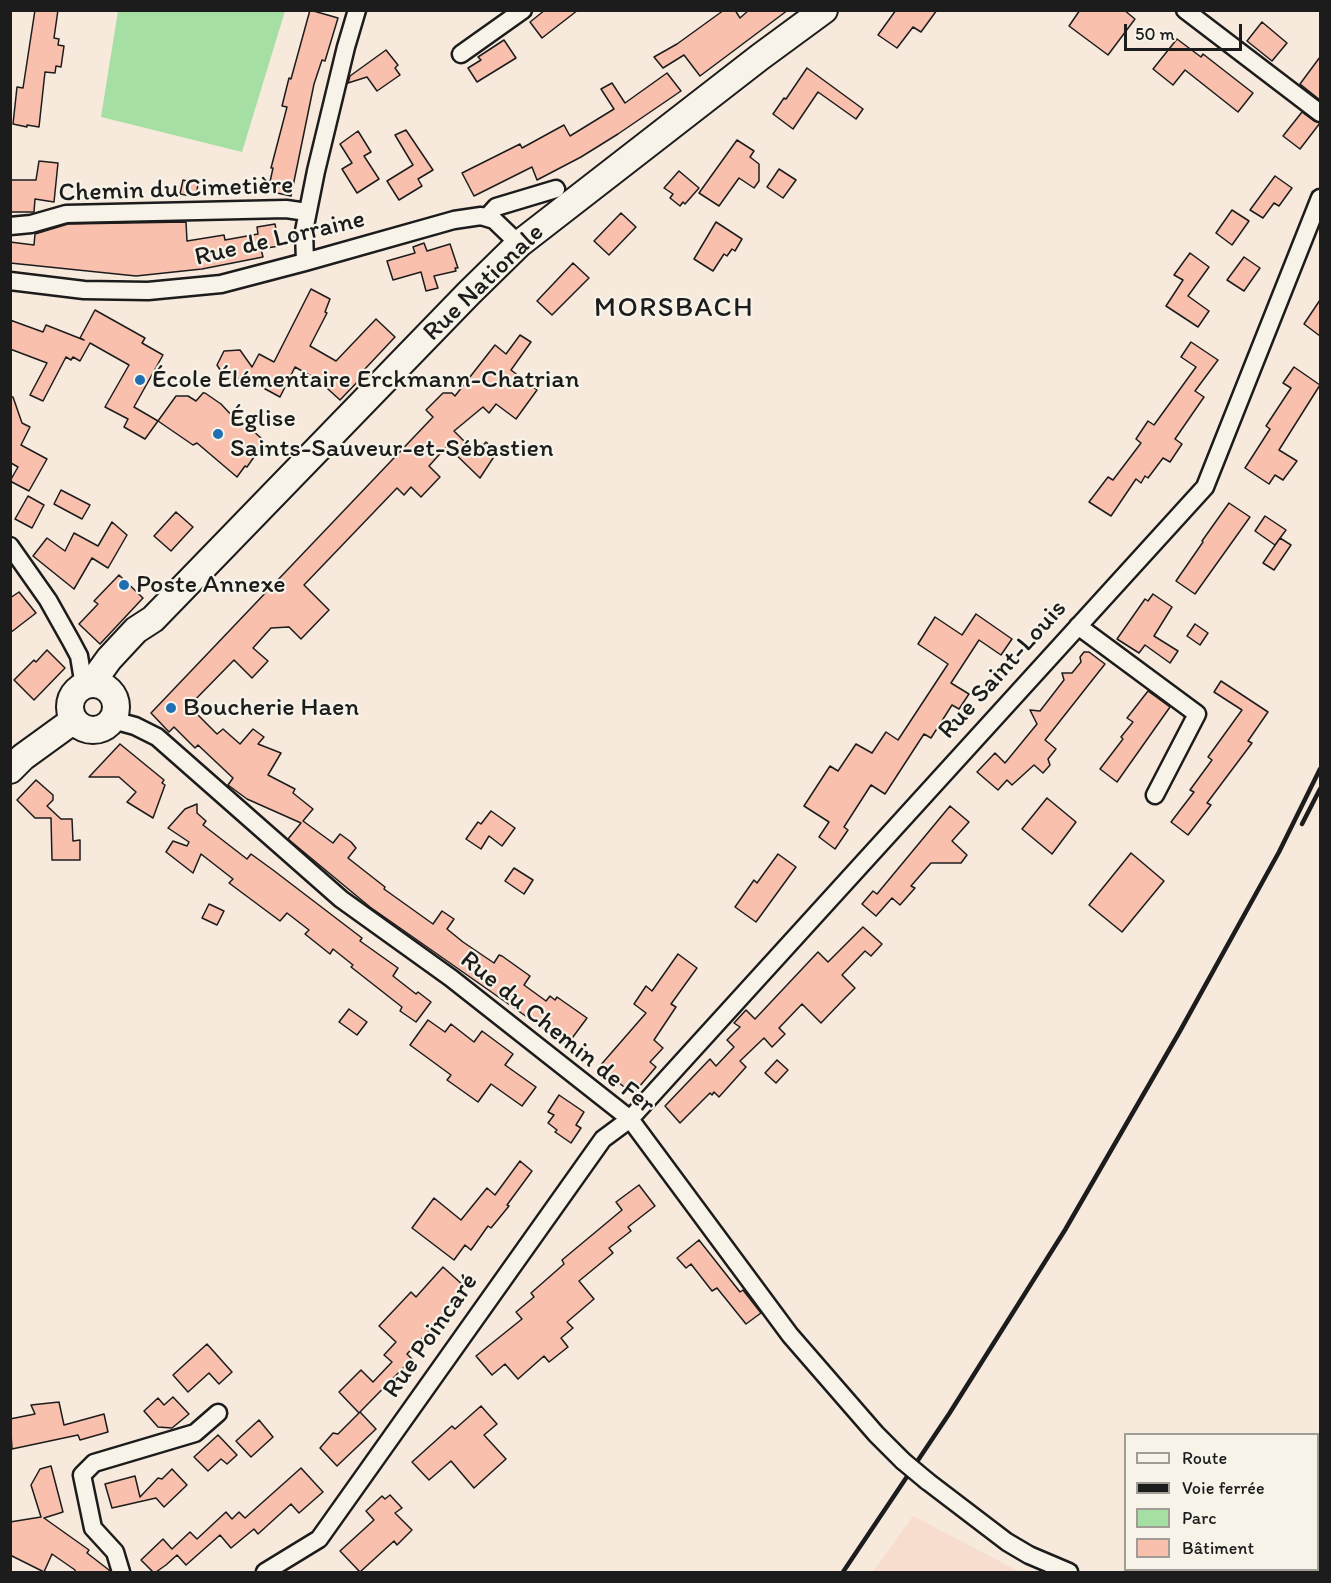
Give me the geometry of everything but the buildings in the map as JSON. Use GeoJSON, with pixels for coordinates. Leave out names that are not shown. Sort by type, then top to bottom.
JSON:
{"type":"FeatureCollection","features":[{"type":"Feature","properties":{"kind":"main road","name":"Rue Nationale"},"geometry":{"type":"LineString","coordinates":[[95,687],[109,659],[136,630],[153,620],[519,244],[824,10]]}},
{"type":"Feature","properties":{"kind":"main road","name":"Rue Nationale"},"geometry":{"type":"LineString","coordinates":[[95,687],[125,664],[147,636],[153,620]]}},
{"type":"Feature","properties":{"kind":"main road"},"geometry":{"type":"LineString","coordinates":[[95,687],[117,706],[113,720],[108,726],[93,731],[86,730],[74,720],[70,707],[78,689],[95,687]]}},
{"type":"Feature","properties":{"kind":"main road"},"geometry":{"type":"LineString","coordinates":[[10,770],[23,757],[74,720]]}},
{"type":"Feature","properties":{"kind":"street"},"geometry":{"type":"LineString","coordinates":[[305,262],[304,231],[307,213],[357,10]]}},
{"type":"Feature","properties":{"kind":"street"},"geometry":{"type":"LineString","coordinates":[[460,54],[523,10]]}},
{"type":"Feature","properties":{"kind":"street"},"geometry":{"type":"LineString","coordinates":[[1185,10],[1320,113]]}},
{"type":"Feature","properties":{"kind":"street","name":"Rue de Lorraine"},"geometry":{"type":"LineString","coordinates":[[10,281],[84,290],[148,291],[221,284],[454,220],[481,216],[487,218],[496,207],[556,189]]}},
{"type":"Feature","properties":{"kind":"street","name":"Rue Saint-Louis"},"geometry":{"type":"LineString","coordinates":[[630,1119],[1205,487],[1320,198]]}},
{"type":"Feature","properties":{"kind":"street","name":"Chemin du Cimetière"},"geometry":{"type":"LineString","coordinates":[[10,226],[31,224],[66,214],[286,209],[307,213]]}},
{"type":"Feature","properties":{"kind":"street"},"geometry":{"type":"LineString","coordinates":[[487,218],[494,220],[519,244]]}},
{"type":"Feature","properties":{"kind":"street"},"geometry":{"type":"LineString","coordinates":[[10,546],[48,600],[95,687]]}},
{"type":"Feature","properties":{"kind":"street"},"geometry":{"type":"LineString","coordinates":[[1078,626],[1197,714],[1155,795]]}},
{"type":"Feature","properties":{"kind":"street"},"geometry":{"type":"LineString","coordinates":[[79,656],[97,661],[109,659]]}},
{"type":"Feature","properties":{"kind":"street","name":"Rue du Chemin de Fer"},"geometry":{"type":"LineString","coordinates":[[113,720],[135,726],[157,737],[341,899],[452,978],[630,1119],[790,1335],[876,1434],[927,1481],[1007,1542],[1029,1555],[1070,1572]]}},
{"type":"Feature","properties":{"kind":"street","name":"Rue Poincaré"},"geometry":{"type":"LineString","coordinates":[[265,1572],[319,1539],[603,1139],[630,1119]]}},
{"type":"Feature","properties":{"kind":"street"},"geometry":{"type":"LineString","coordinates":[[121,1572],[115,1552],[93,1528],[82,1475],[94,1463],[195,1433],[218,1413]]}},
{"type":"Feature","properties":{"kind":"shaded area"},"geometry":{"type":"Polygon","coordinates":[[[913,1516],[1020,1572],[873,1572],[913,1516]]]}},
{"type":"Feature","properties":{"kind":"green space"},"geometry":{"type":"Polygon","coordinates":[[[118,11],[285,11],[242,152],[101,117],[118,11]]]}},
{"type":"Feature","properties":{"kind":"railway"},"geometry":{"type":"LineString","coordinates":[[843,1572],[949,1414],[1065,1230],[1180,1031],[1279,852],[1320,769]]}},
{"type":"Feature","properties":{"kind":"railway"},"geometry":{"type":"LineString","coordinates":[[1302,824],[1320,789]]}},
{"type":"Feature","properties":{"kind":"place","name":"École Élémentaire Erckmann-Chatrian"},"geometry":{"type":"Point","coordinates":[140,380]}},
{"type":"Feature","properties":{"kind":"place","name":"Église Saints-Sauveur-et-Sébastien"},"geometry":{"type":"Point","coordinates":[218,434]}},
{"type":"Feature","properties":{"kind":"place","name":"Poste Annexe"},"geometry":{"type":"Point","coordinates":[124,585]}},
{"type":"Feature","properties":{"kind":"place","name":"Boucherie Haen"},"geometry":{"type":"Point","coordinates":[171,708]}},
{"type":"Feature","properties":{"kind":"district","name":"MORSBACH"},"geometry":{"type":"Point","coordinates":[674,309]}}]}
